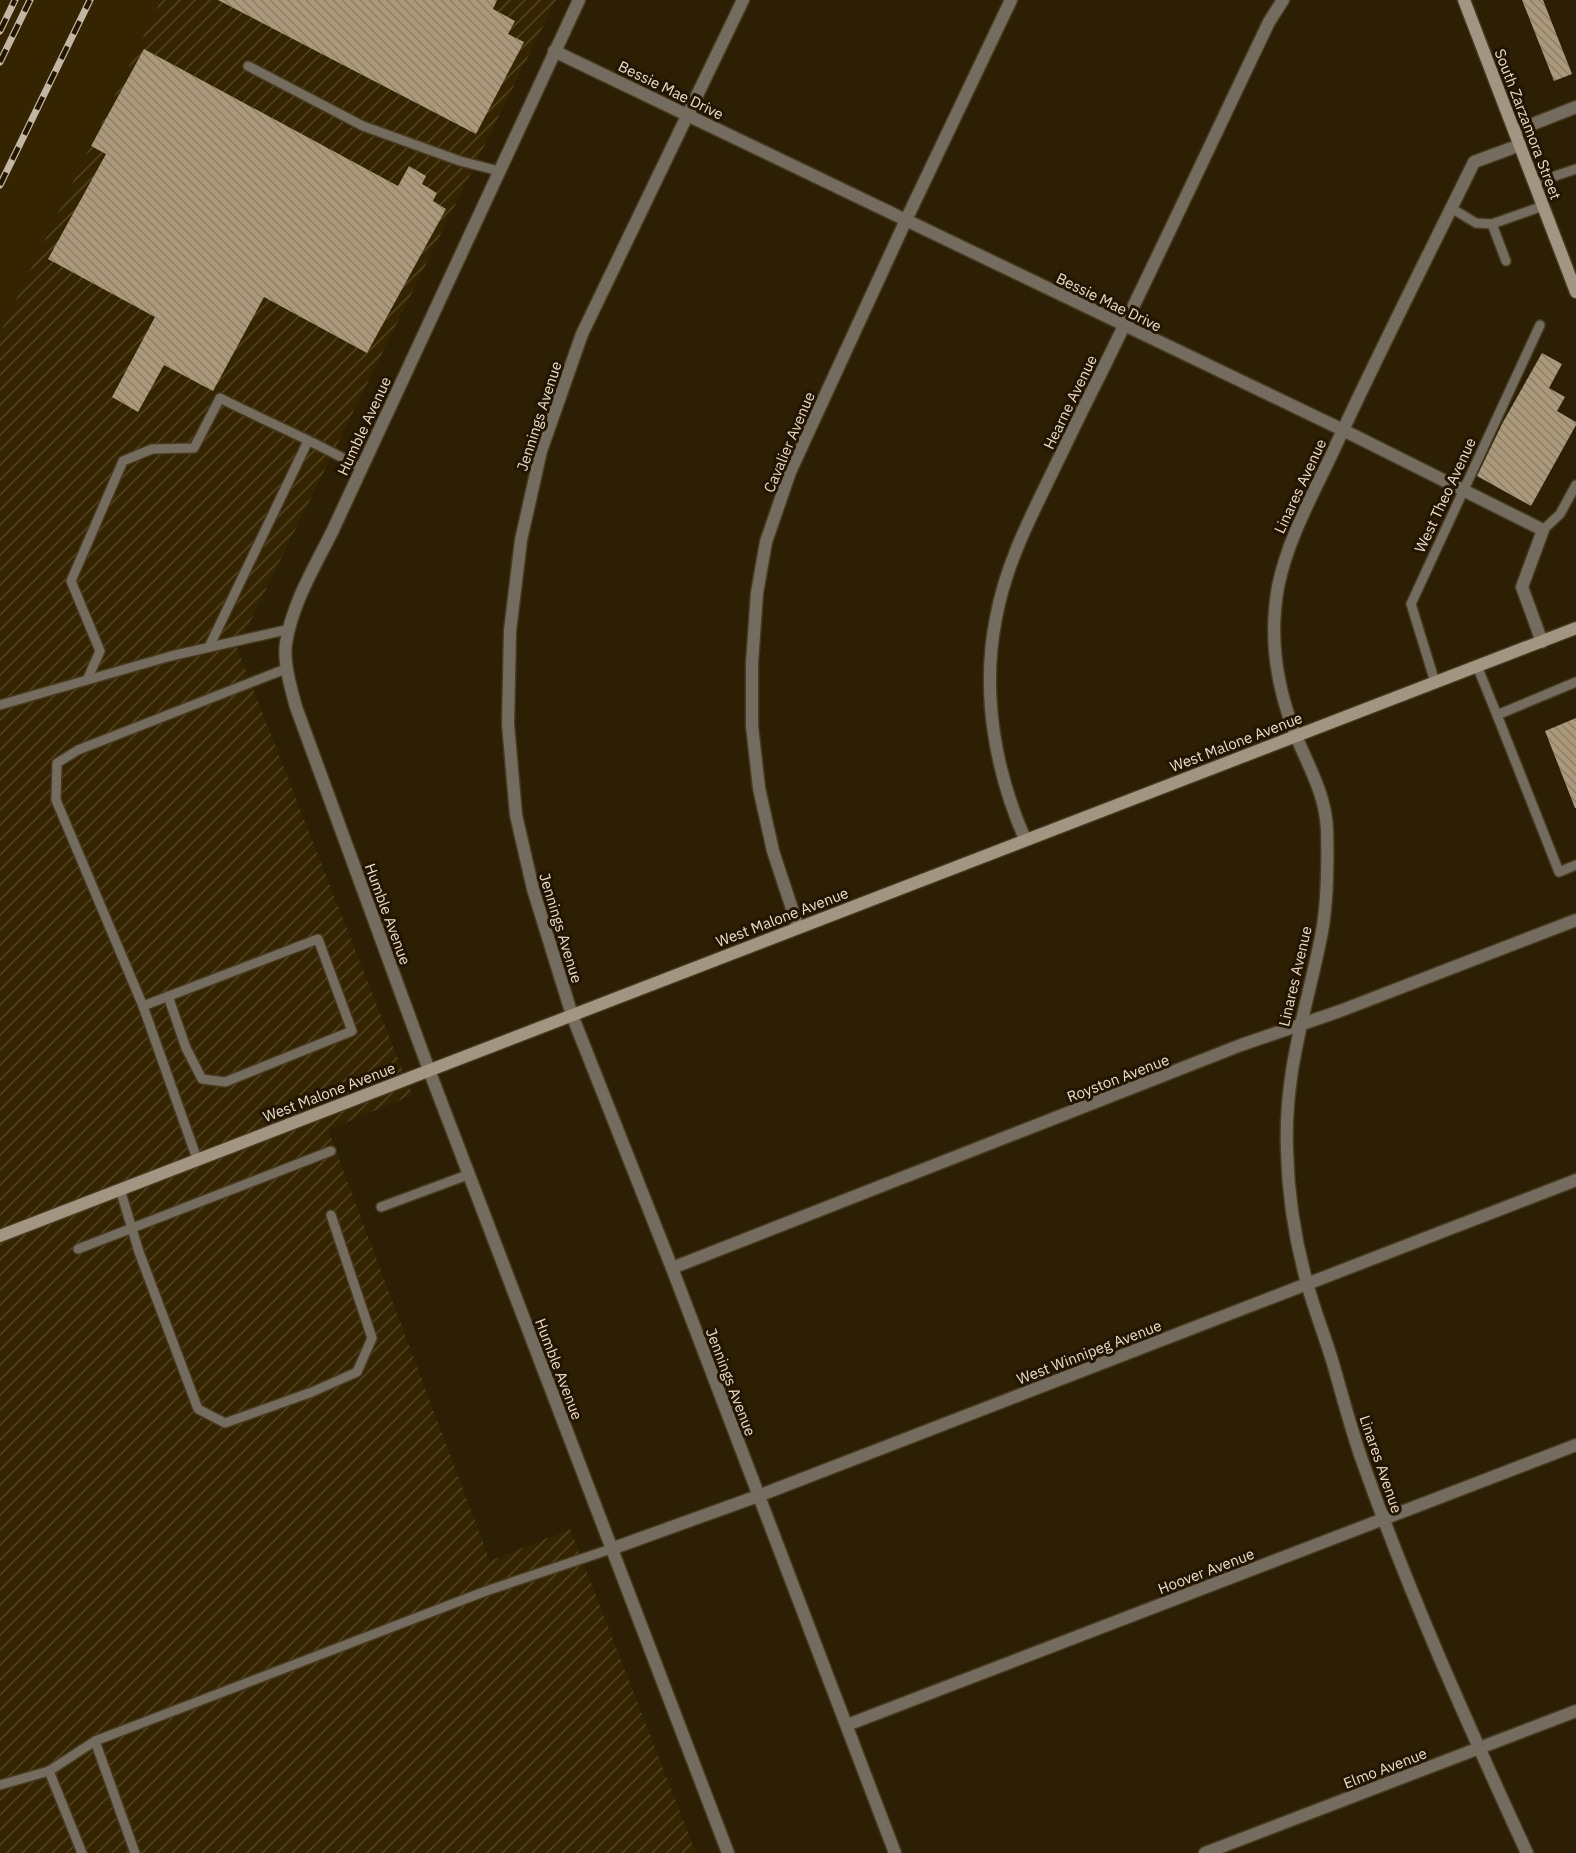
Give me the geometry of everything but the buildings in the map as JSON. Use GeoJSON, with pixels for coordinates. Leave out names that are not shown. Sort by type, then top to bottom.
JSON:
{"type":"FeatureCollection","features":[{"type":"Feature","properties":{"kind":"street","name":"Humble Avenue"},"geometry":{"type":"LineString","coordinates":[[579,0],[300,594],[286,644],[296,707],[429,1070],[728,1853]]}},
{"type":"Feature","properties":{"kind":"street","name":"Jennings Avenue"},"geometry":{"type":"LineString","coordinates":[[744,0],[582,334],[541,451],[520,540],[510,632],[508,724],[516,815],[532,890],[572,1015],[672,1268],[895,1853]]}},
{"type":"Feature","properties":{"kind":"street","name":"Cavalier Avenue"},"geometry":{"type":"LineString","coordinates":[[798,927],[773,851],[759,788],[752,726],[752,663],[758,593],[766,542],[790,472],[906,220],[1011,0]]}},
{"type":"Feature","properties":{"kind":"street","name":"Hearne Avenue"},"geometry":{"type":"LineString","coordinates":[[1025,839],[1007,791],[993,729],[992,650],[995,619],[1007,573],[1017,546],[1269,22],[1283,0]]}},
{"type":"Feature","properties":{"kind":"street","name":"South Zarzamora Street"},"geometry":{"type":"LineString","coordinates":[[1464,0],[1575,284]]}},
{"type":"Feature","properties":{"kind":"street","name":"Bessie Mae Drive"},"geometry":{"type":"LineString","coordinates":[[554,51],[1343,430],[1543,530]]}},
{"type":"Feature","properties":{"kind":"street"},"geometry":{"type":"LineString","coordinates":[[1515,131],[1576,107]]}},
{"type":"Feature","properties":{"kind":"street","name":"Linares Avenue"},"geometry":{"type":"LineString","coordinates":[[1520,145],[1474,162],[1451,208],[1343,430],[1292,541],[1277,590],[1274,640],[1280,683],[1296,735],[1323,801],[1327,824],[1326,897],[1322,934],[1300,1024],[1288,1090],[1287,1149],[1291,1208],[1307,1283],[1361,1459],[1383,1519],[1479,1748],[1527,1853]]}},
{"type":"Feature","properties":{"kind":"street"},"geometry":{"type":"LineString","coordinates":[[1542,642],[1522,587],[1543,530]]}},
{"type":"Feature","properties":{"kind":"street","name":"West Malone Avenue"},"geometry":{"type":"LineString","coordinates":[[0,1236],[1576,628]]}},
{"type":"Feature","properties":{"kind":"street","name":"Royston Avenue"},"geometry":{"type":"LineString","coordinates":[[672,1268],[1300,1024],[1340,1011],[1576,920]]}},
{"type":"Feature","properties":{"kind":"street","name":"West Winnipeg Avenue"},"geometry":{"type":"LineString","coordinates":[[611,1549],[758,1496],[1576,1179]]}},
{"type":"Feature","properties":{"kind":"street","name":"Hoover Avenue"},"geometry":{"type":"LineString","coordinates":[[846,1725],[1576,1445]]}},
{"type":"Feature","properties":{"kind":"street","name":"Elmo Avenue"},"geometry":{"type":"LineString","coordinates":[[1205,1853],[1576,1711]]}},
{"type":"Feature","properties":{"kind":"lane"},"geometry":{"type":"LineString","coordinates":[[248,66],[363,126],[460,160],[499,171]]}},
{"type":"Feature","properties":{"kind":"lane"},"geometry":{"type":"LineString","coordinates":[[1534,183],[1576,168]]}},
{"type":"Feature","properties":{"kind":"lane"},"geometry":{"type":"LineString","coordinates":[[1451,208],[1476,223],[1492,224],[1543,206]]}},
{"type":"Feature","properties":{"kind":"lane"},"geometry":{"type":"LineString","coordinates":[[1492,224],[1506,261]]}},
{"type":"Feature","properties":{"kind":"lane","name":"West Theo Avenue"},"geometry":{"type":"LineString","coordinates":[[1435,682],[1412,604],[1540,325]]}},
{"type":"Feature","properties":{"kind":"lane"},"geometry":{"type":"LineString","coordinates":[[87,680],[100,651],[71,581],[123,461],[152,449],[194,448],[220,398],[331,450],[361,468]]}},
{"type":"Feature","properties":{"kind":"lane"},"geometry":{"type":"LineString","coordinates":[[209,647],[308,441]]}},
{"type":"Feature","properties":{"kind":"lane"},"geometry":{"type":"LineString","coordinates":[[1543,530],[1560,514],[1576,485]]}},
{"type":"Feature","properties":{"kind":"lane"},"geometry":{"type":"LineString","coordinates":[[0,705],[209,647],[290,629]]}},
{"type":"Feature","properties":{"kind":"lane"},"geometry":{"type":"LineString","coordinates":[[1477,666],[1558,872],[1576,865]]}},
{"type":"Feature","properties":{"kind":"lane"},"geometry":{"type":"LineString","coordinates":[[197,1160],[143,1006],[56,800],[57,763],[78,750],[288,668]]}},
{"type":"Feature","properties":{"kind":"lane"},"geometry":{"type":"LineString","coordinates":[[1497,715],[1576,682]]}},
{"type":"Feature","properties":{"kind":"lane"},"geometry":{"type":"LineString","coordinates":[[143,1006],[168,996],[318,939],[352,1031],[225,1083],[202,1079],[186,1048],[168,996]]}},
{"type":"Feature","properties":{"kind":"lane"},"geometry":{"type":"LineString","coordinates":[[78,1249],[331,1152]]}},
{"type":"Feature","properties":{"kind":"lane"},"geometry":{"type":"LineString","coordinates":[[381,1208],[470,1174]]}},
{"type":"Feature","properties":{"kind":"lane"},"geometry":{"type":"LineString","coordinates":[[120,1189],[139,1252],[198,1409],[225,1423],[312,1392],[357,1372],[372,1338],[331,1215]]}},
{"type":"Feature","properties":{"kind":"lane"},"geometry":{"type":"LineString","coordinates":[[0,1785],[49,1771],[95,1741],[486,1591],[611,1549]]}},
{"type":"Feature","properties":{"kind":"lane"},"geometry":{"type":"LineString","coordinates":[[95,1741],[135,1853]]}},
{"type":"Feature","properties":{"kind":"lane"},"geometry":{"type":"LineString","coordinates":[[49,1771],[82,1853]]}},
{"type":"Feature","properties":{"kind":"shaded area"},"geometry":{"type":"Polygon","coordinates":[[[0,0],[161,0],[0,333],[0,0]]]}},
{"type":"Feature","properties":{"kind":"shaded area"},"geometry":{"type":"Polygon","coordinates":[[[161,0],[556,0],[237,648],[412,1095],[328,1130],[490,1561],[570,1529],[696,1853],[0,1853],[0,333],[161,0]]]}},
{"type":"Feature","properties":{"kind":"railway"},"geometry":{"type":"LineString","coordinates":[[0,31],[15,0]]}},
{"type":"Feature","properties":{"kind":"railway"},"geometry":{"type":"LineString","coordinates":[[0,62],[30,0]]}},
{"type":"Feature","properties":{"kind":"railway"},"geometry":{"type":"LineString","coordinates":[[0,185],[90,0]]}}]}
